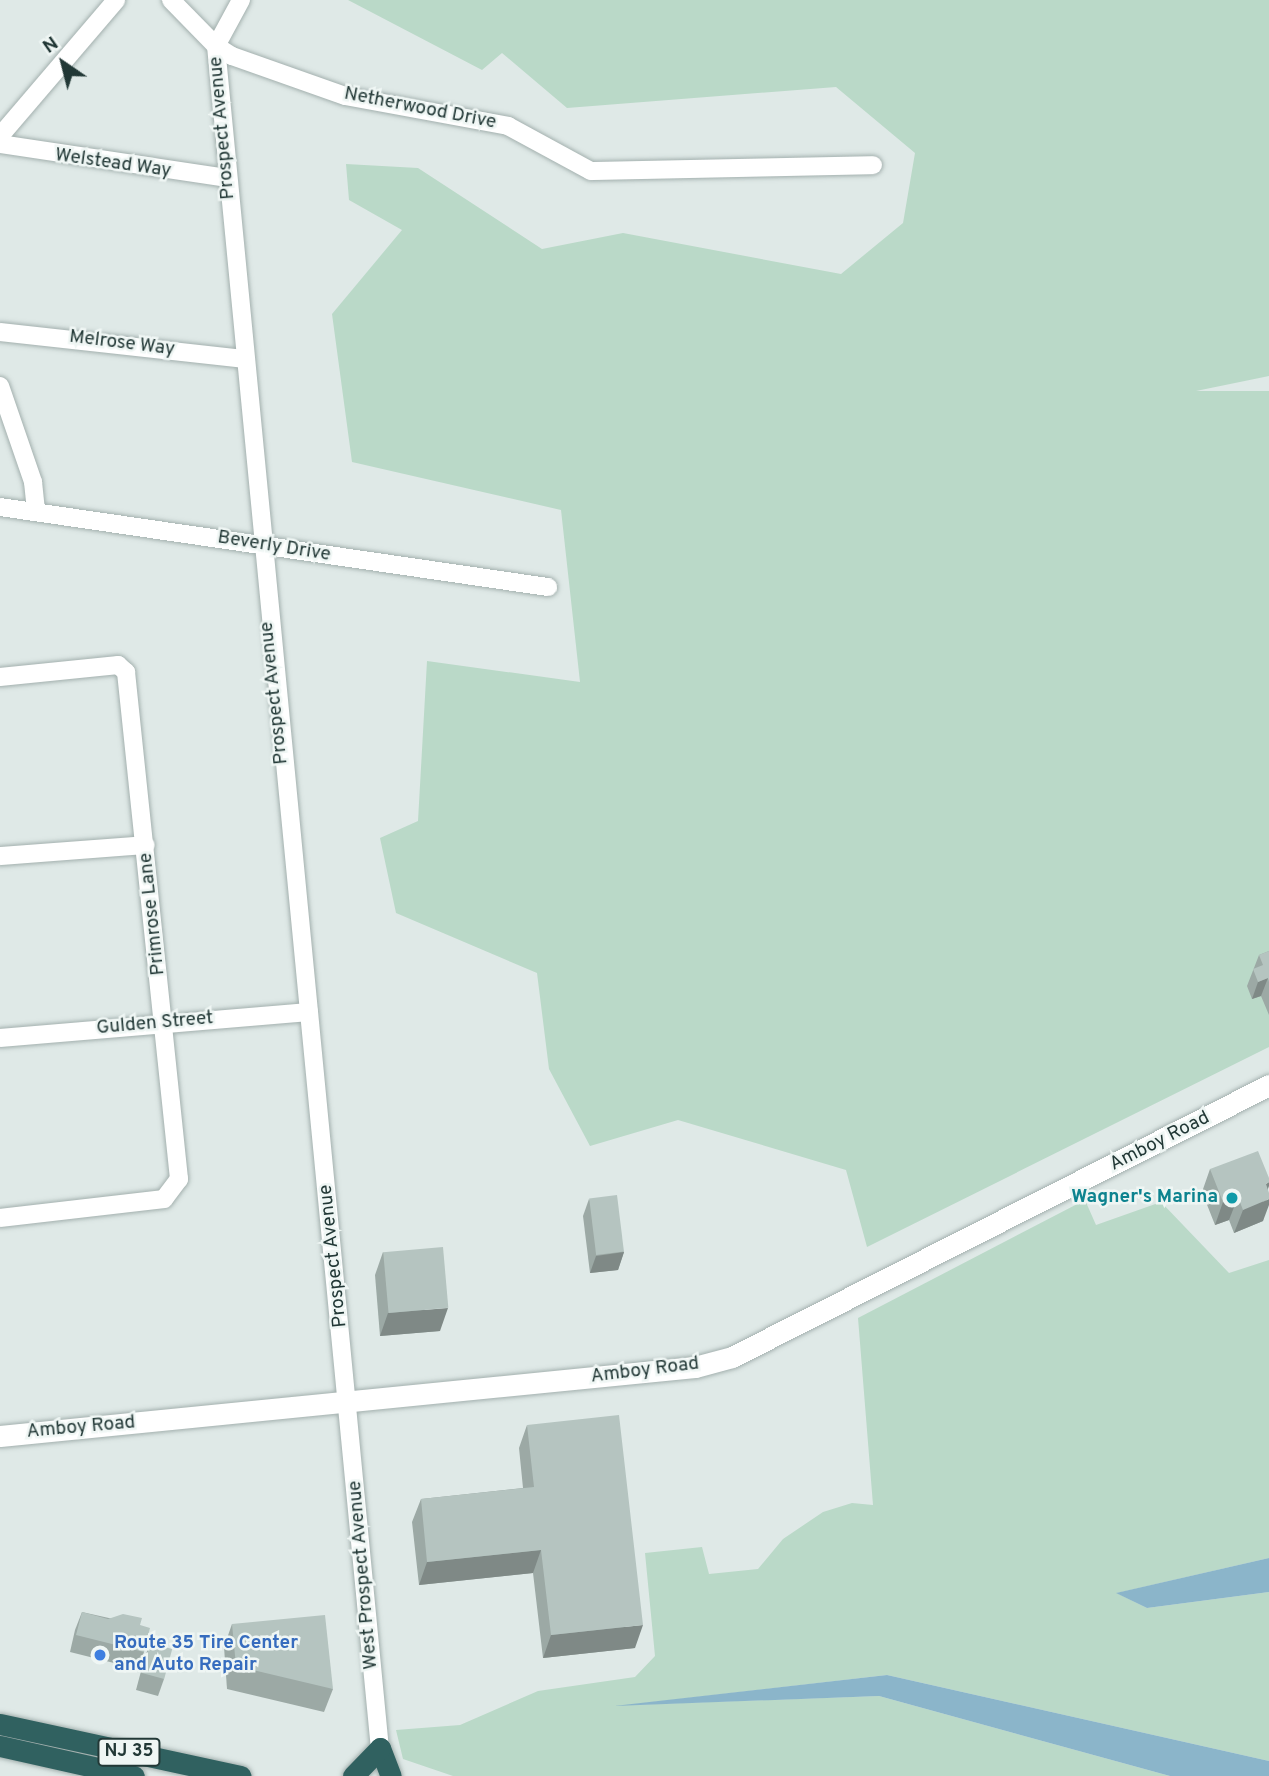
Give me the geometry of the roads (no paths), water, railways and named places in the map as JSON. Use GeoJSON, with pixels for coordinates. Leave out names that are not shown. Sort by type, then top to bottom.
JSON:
{"type":"FeatureCollection","features":[{"type":"Feature","properties":{"kind":"highway","name":"NJ 35"},"geometry":{"type":"LineString","coordinates":[[0,1724],[240,1776]]}},
{"type":"Feature","properties":{"kind":"highway","name":"NJ 35"},"geometry":{"type":"LineString","coordinates":[[0,1746],[134,1776]]}},
{"type":"Feature","properties":{"kind":"highway"},"geometry":{"type":"LineString","coordinates":[[353,1776],[380,1748],[391,1776]]}},
{"type":"Feature","properties":{"kind":"main road","name":"Amboy Road"},"geometry":{"type":"LineString","coordinates":[[0,1435],[695,1367],[732,1357],[1269,1085]]}},
{"type":"Feature","properties":{"kind":"street"},"geometry":{"type":"LineString","coordinates":[[0,136],[116,0]]}},
{"type":"Feature","properties":{"kind":"street","name":"Prospect Avenue"},"geometry":{"type":"LineString","coordinates":[[171,0],[216,46],[261,545],[349,1402]]}},
{"type":"Feature","properties":{"kind":"street"},"geometry":{"type":"LineString","coordinates":[[216,46],[240,0]]}},
{"type":"Feature","properties":{"kind":"street","name":"Netherwood Drive"},"geometry":{"type":"LineString","coordinates":[[216,46],[345,96],[508,126],[591,171],[873,165]]}},
{"type":"Feature","properties":{"kind":"street","name":"Welstead Way"},"geometry":{"type":"LineString","coordinates":[[0,144],[228,178]]}},
{"type":"Feature","properties":{"kind":"street","name":"Melrose Way"},"geometry":{"type":"LineString","coordinates":[[0,332],[244,359]]}},
{"type":"Feature","properties":{"kind":"street"},"geometry":{"type":"LineString","coordinates":[[0,386],[33,481],[36,512]]}},
{"type":"Feature","properties":{"kind":"street","name":"Beverly Drive"},"geometry":{"type":"LineString","coordinates":[[0,507],[548,587]]}},
{"type":"Feature","properties":{"kind":"street","name":"Primrose Lane"},"geometry":{"type":"LineString","coordinates":[[0,677],[123,667],[166,1023],[178,1161],[176,1192],[164,1199],[0,1218]]}},
{"type":"Feature","properties":{"kind":"street"},"geometry":{"type":"LineString","coordinates":[[0,856],[146,845]]}},
{"type":"Feature","properties":{"kind":"street","name":"Gulden Street"},"geometry":{"type":"LineString","coordinates":[[0,1038],[309,1012]]}},
{"type":"Feature","properties":{"kind":"street","name":"West Prospect Avenue"},"geometry":{"type":"LineString","coordinates":[[349,1402],[380,1748]]}},
{"type":"Feature","properties":{"kind":"water"},"geometry":{"type":"Polygon","coordinates":[[[1269,1558],[1269,1592],[1147,1608],[1116,1593],[1269,1558]]]}},
{"type":"Feature","properties":{"kind":"water"},"geometry":{"type":"Polygon","coordinates":[[[887,1675],[1269,1761],[1269,1776],[1170,1776],[879,1696],[614,1706],[887,1675]]]}},
{"type":"Feature","properties":{"kind":"place","name":"Wagner's Marina"},"geometry":{"type":"Point","coordinates":[1232,1198]}},
{"type":"Feature","properties":{"kind":"place","name":"Route 35 Tire Center and Auto Repair"},"geometry":{"type":"Point","coordinates":[100,1655]}}]}
